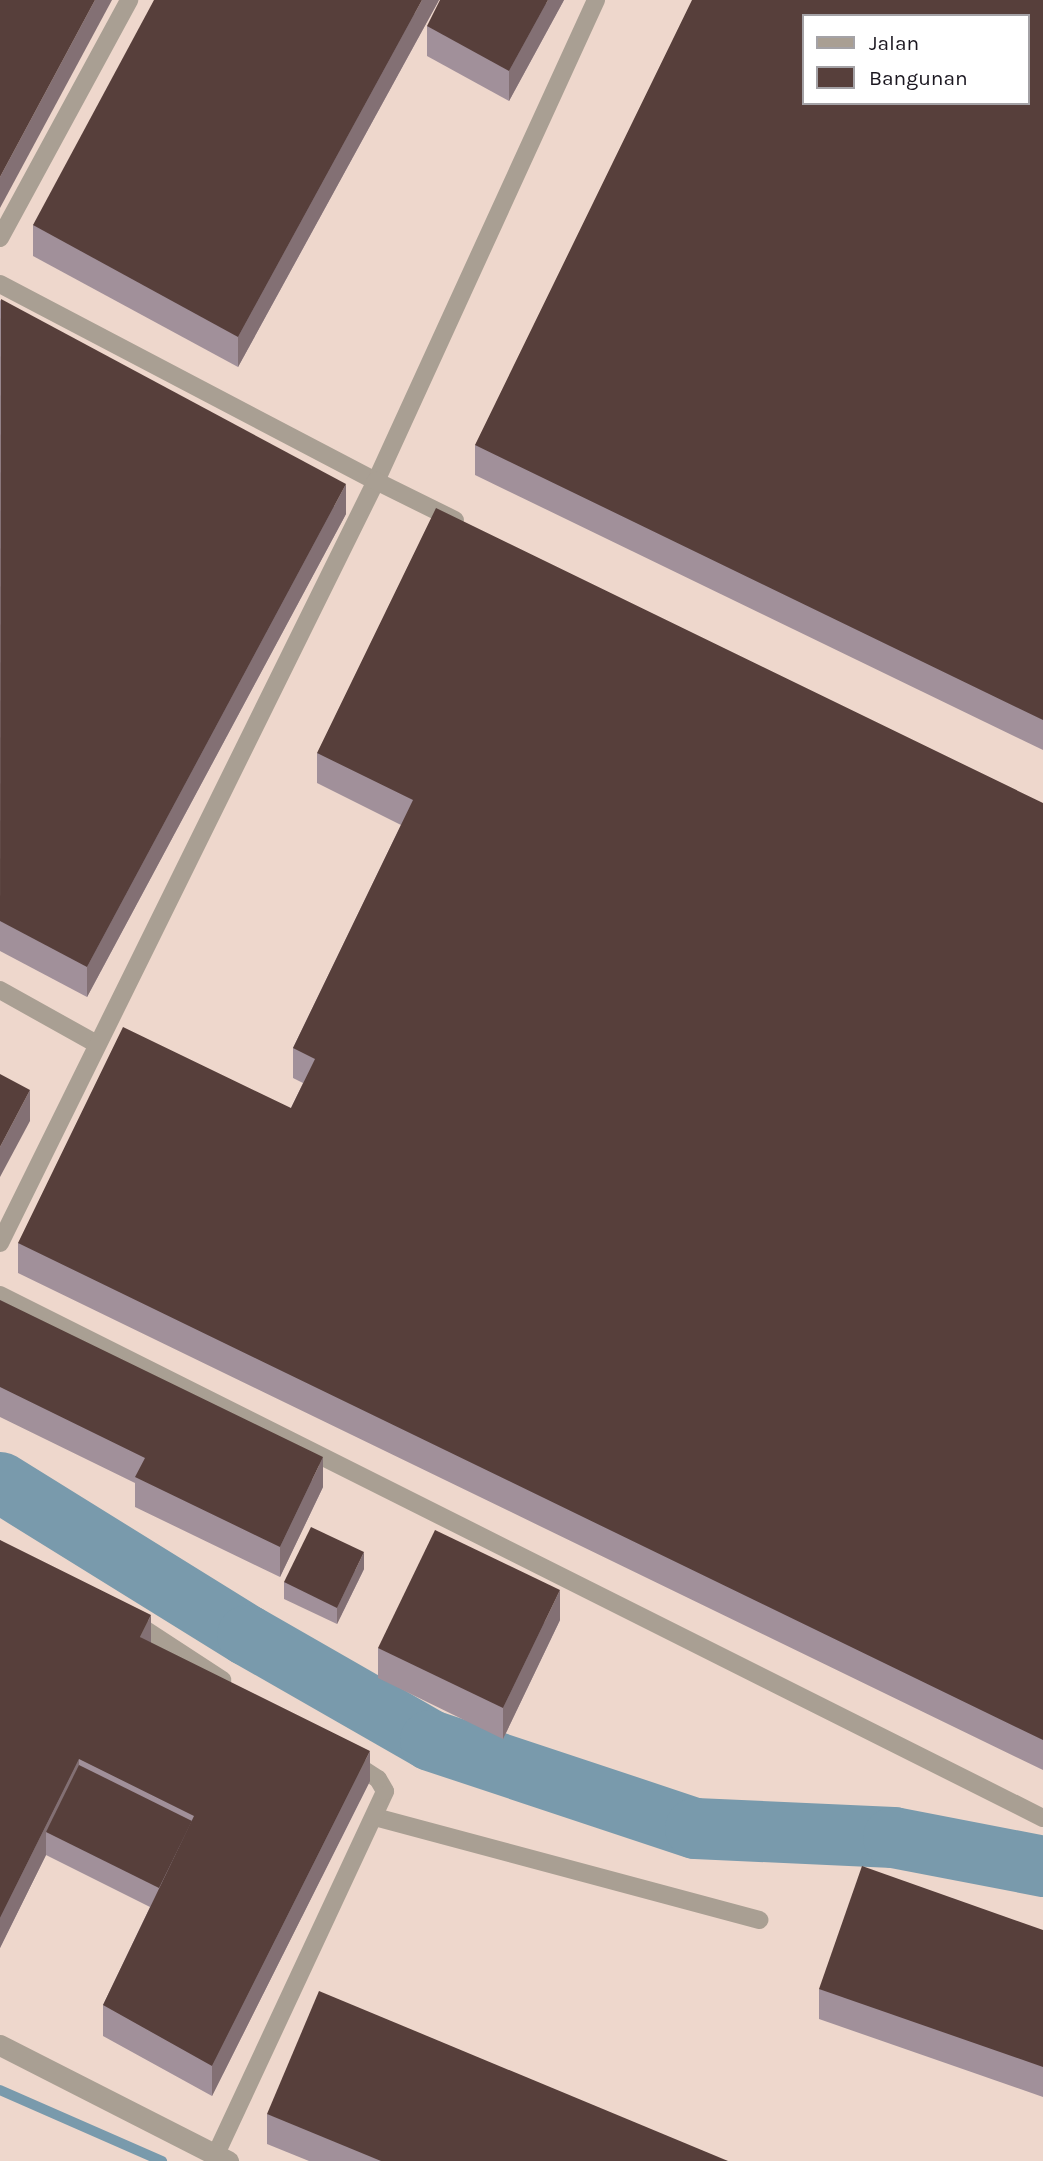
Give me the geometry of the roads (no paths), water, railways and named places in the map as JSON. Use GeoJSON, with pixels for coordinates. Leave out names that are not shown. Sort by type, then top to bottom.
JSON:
{"type":"FeatureCollection","features":[{"type":"Feature","properties":{"kind":"street"},"geometry":{"type":"LineString","coordinates":[[0,2045],[222,2157]]}},
{"type":"Feature","properties":{"kind":"lane"},"geometry":{"type":"LineString","coordinates":[[0,238],[129,0]]}},
{"type":"Feature","properties":{"kind":"lane"},"geometry":{"type":"LineString","coordinates":[[0,1243],[95,1043],[376,481],[596,0]]}},
{"type":"Feature","properties":{"kind":"lane"},"geometry":{"type":"LineString","coordinates":[[0,284],[475,530]]}},
{"type":"Feature","properties":{"kind":"lane"},"geometry":{"type":"LineString","coordinates":[[0,990],[95,1043]]}},
{"type":"Feature","properties":{"kind":"lane"},"geometry":{"type":"LineString","coordinates":[[0,1295],[1043,1818]]}},
{"type":"Feature","properties":{"kind":"lane"},"geometry":{"type":"LineString","coordinates":[[116,1610],[237,1689]]}},
{"type":"Feature","properties":{"kind":"lane"},"geometry":{"type":"LineString","coordinates":[[222,2157],[385,1791],[378,1779],[339,1754]]}},
{"type":"Feature","properties":{"kind":"lane"},"geometry":{"type":"LineString","coordinates":[[375,1817],[759,1920]]}},
{"type":"Feature","properties":{"kind":"waterway"},"geometry":{"type":"LineString","coordinates":[[0,1482],[247,1635],[430,1740],[695,1828],[893,1837],[1043,1866]]}},
{"type":"Feature","properties":{"kind":"waterway"},"geometry":{"type":"LineString","coordinates":[[0,2090],[162,2161]]}}]}
